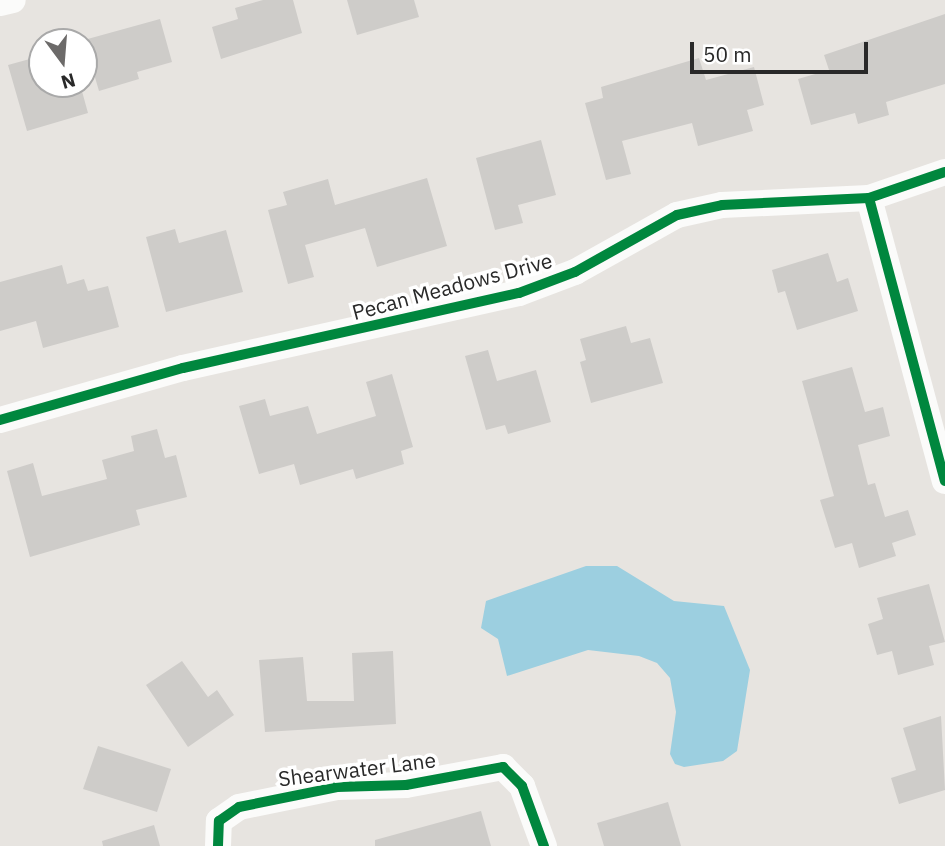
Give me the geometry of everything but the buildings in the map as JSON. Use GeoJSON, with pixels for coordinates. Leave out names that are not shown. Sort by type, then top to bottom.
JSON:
{"type":"FeatureCollection","features":[{"type":"Feature","properties":{"kind":"street"},"geometry":{"type":"LineString","coordinates":[[0,3],[13,0]]}},
{"type":"Feature","properties":{"kind":"street","name":"Pecan Meadows Drive"},"geometry":{"type":"LineString","coordinates":[[0,421],[183,368],[519,293],[575,272],[677,215],[722,205],[869,198],[945,172]]}},
{"type":"Feature","properties":{"kind":"street"},"geometry":{"type":"LineString","coordinates":[[869,198],[945,481]]}},
{"type":"Feature","properties":{"kind":"street","name":"Shearwater Lane"},"geometry":{"type":"LineString","coordinates":[[219,833],[239,807],[337,787],[406,785],[503,767],[527,794],[544,846]]}},
{"type":"Feature","properties":{"kind":"water"},"geometry":{"type":"Polygon","coordinates":[[[586,566],[617,566],[674,601],[724,606],[750,670],[737,751],[723,761],[684,767],[675,764],[670,754],[676,712],[670,678],[657,663],[639,656],[588,650],[507,676],[498,639],[481,628],[486,601],[586,566]]]}},
{"type":"Feature","properties":{"kind":"cycle path"},"geometry":{"type":"LineString","coordinates":[[0,420],[183,368],[519,293],[575,272],[677,215],[722,205],[869,198],[945,172]]}},
{"type":"Feature","properties":{"kind":"cycle path"},"geometry":{"type":"LineString","coordinates":[[869,198],[945,481]]}},
{"type":"Feature","properties":{"kind":"cycle path"},"geometry":{"type":"LineString","coordinates":[[218,846],[219,821],[239,807],[337,787],[406,785],[503,767],[522,786],[544,846]]}}]}
